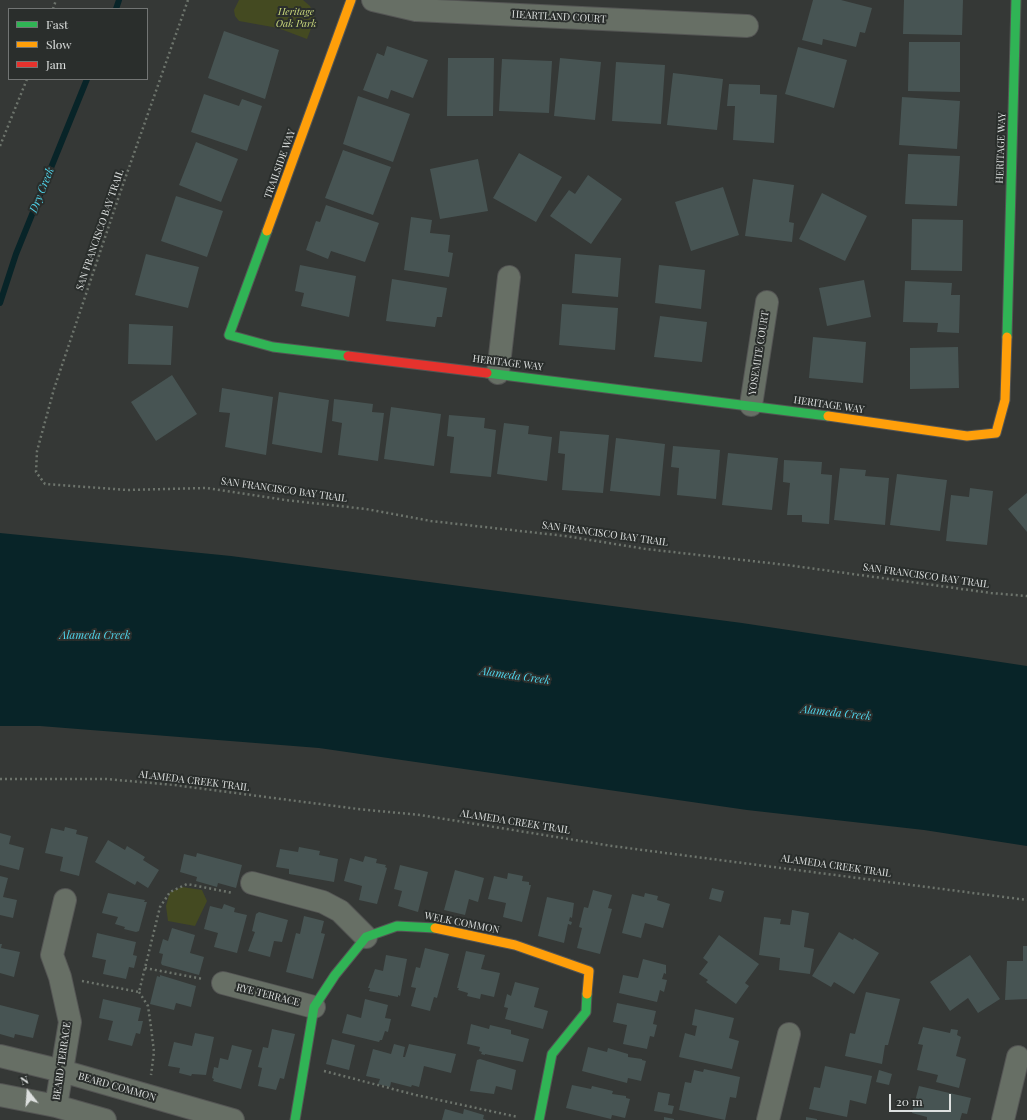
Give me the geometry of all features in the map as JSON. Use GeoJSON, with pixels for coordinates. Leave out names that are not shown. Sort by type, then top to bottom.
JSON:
{"type":"FeatureCollection","features":[{"type":"Feature","properties":{"kind":"street","name":"TRAILSIDE WAY"},"geometry":{"type":"LineString","coordinates":[[229,335],[351,0]]}},
{"type":"Feature","properties":{"kind":"street","name":"HEARTLAND COURT"},"geometry":{"type":"LineString","coordinates":[[373,0],[416,10],[747,26]]}},
{"type":"Feature","properties":{"kind":"street","name":"HERITAGE WAY"},"geometry":{"type":"LineString","coordinates":[[229,335],[273,347],[498,373],[751,405],[967,436],[996,433],[1005,400],[1020,106],[1016,0]]}},
{"type":"Feature","properties":{"kind":"street"},"geometry":{"type":"LineString","coordinates":[[498,373],[509,277]]}},
{"type":"Feature","properties":{"kind":"street","name":"YOSEMITE COURT"},"geometry":{"type":"LineString","coordinates":[[751,405],[767,302]]}},
{"type":"Feature","properties":{"kind":"street"},"geometry":{"type":"LineString","coordinates":[[252,883],[323,902],[340,911],[366,937],[335,975],[314,1006],[295,1120]]}},
{"type":"Feature","properties":{"kind":"street","name":"BEARD TERRACE"},"geometry":{"type":"LineString","coordinates":[[56,1106],[70,1022],[60,977],[52,955],[65,900]]}},
{"type":"Feature","properties":{"kind":"street","name":"WELK COMMON"},"geometry":{"type":"LineString","coordinates":[[366,937],[397,926],[437,928],[515,945],[589,971],[586,1012],[552,1054],[539,1120]]}},
{"type":"Feature","properties":{"kind":"street","name":"RYE TERRACE"},"geometry":{"type":"LineString","coordinates":[[223,983],[314,1006]]}},
{"type":"Feature","properties":{"kind":"street"},"geometry":{"type":"LineString","coordinates":[[768,1120],[789,1034]]}},
{"type":"Feature","properties":{"kind":"street","name":"BEARD COMMON"},"geometry":{"type":"LineString","coordinates":[[0,1056],[62,1071],[233,1120]]}},
{"type":"Feature","properties":{"kind":"street"},"geometry":{"type":"LineString","coordinates":[[1003,1120],[1018,1057]]}},
{"type":"Feature","properties":{"kind":"street"},"geometry":{"type":"LineString","coordinates":[[0,1095],[56,1106],[105,1120]]}},
{"type":"Feature","properties":{"kind":"path","name":"SAN FRANCISCO BAY TRAIL"},"geometry":{"type":"LineString","coordinates":[[188,0],[119,196],[54,389],[37,450],[36,472],[45,484],[128,490],[207,488],[285,500],[366,509],[431,521],[557,536],[646,549],[787,565],[991,593],[1027,596]]}},
{"type":"Feature","properties":{"kind":"path"},"geometry":{"type":"LineString","coordinates":[[0,146],[26,80]]}},
{"type":"Feature","properties":{"kind":"path","name":"ALAMEDA CREEK TRAIL"},"geometry":{"type":"LineString","coordinates":[[0,779],[106,779],[174,785],[420,815],[605,844],[1027,900]]}},
{"type":"Feature","properties":{"kind":"path"},"geometry":{"type":"LineString","coordinates":[[139,992],[160,907],[170,892],[187,884],[242,896],[252,883]]}},
{"type":"Feature","properties":{"kind":"path"},"geometry":{"type":"LineString","coordinates":[[145,968],[223,983]]}},
{"type":"Feature","properties":{"kind":"path"},"geometry":{"type":"LineString","coordinates":[[60,977],[139,992],[148,1006],[154,1052],[152,1071],[144,1094]]}},
{"type":"Feature","properties":{"kind":"path"},"geometry":{"type":"LineString","coordinates":[[303,1065],[416,1095],[523,1118]]}},
{"type":"Feature","properties":{"kind":"green space","name":"Heritage Oak Park"},"geometry":{"type":"Polygon","coordinates":[[[239,0],[303,0],[310,6],[315,18],[307,39],[278,28],[239,21],[235,16],[234,10],[239,0]]]}},
{"type":"Feature","properties":{"kind":"green space"},"geometry":{"type":"Polygon","coordinates":[[[182,887],[202,890],[207,901],[195,926],[168,921],[166,906],[170,892],[182,887]]]}},
{"type":"Feature","properties":{"kind":"water","name":"Alameda Creek"},"geometry":{"type":"Polygon","coordinates":[[[0,533],[231,556],[742,623],[1027,666],[1027,846],[924,830],[747,810],[319,748],[40,726],[0,726],[0,533]]]}},
{"type":"Feature","properties":{"kind":"building"},"geometry":{"type":"Polygon","coordinates":[[[813,0],[841,0],[872,8],[865,33],[860,32],[856,47],[823,39],[822,45],[802,40],[813,0]]]}},
{"type":"Feature","properties":{"kind":"building"},"geometry":{"type":"Polygon","coordinates":[[[904,0],[963,0],[962,35],[903,34],[904,0]]]}},
{"type":"Feature","properties":{"kind":"building"},"geometry":{"type":"Polygon","coordinates":[[[224,31],[279,50],[265,99],[208,78],[224,31]]]}},
{"type":"Feature","properties":{"kind":"building"},"geometry":{"type":"Polygon","coordinates":[[[909,42],[960,42],[960,92],[908,91],[909,42]]]}},
{"type":"Feature","properties":{"kind":"building"},"geometry":{"type":"Polygon","coordinates":[[[387,46],[428,60],[413,98],[391,90],[388,99],[363,90],[377,53],[384,56],[387,46]]]}},
{"type":"Feature","properties":{"kind":"building"},"geometry":{"type":"Polygon","coordinates":[[[798,47],[847,60],[834,108],[785,94],[798,47]]]}},
{"type":"Feature","properties":{"kind":"building"},"geometry":{"type":"Polygon","coordinates":[[[448,58],[494,58],[493,116],[447,116],[448,58]]]}},
{"type":"Feature","properties":{"kind":"building"},"geometry":{"type":"Polygon","coordinates":[[[560,58],[601,62],[595,120],[554,116],[560,58]]]}},
{"type":"Feature","properties":{"kind":"building"},"geometry":{"type":"Polygon","coordinates":[[[502,59],[552,61],[549,113],[499,111],[502,59]]]}},
{"type":"Feature","properties":{"kind":"building"},"geometry":{"type":"Polygon","coordinates":[[[616,62],[665,65],[661,124],[612,121],[616,62]]]}},
{"type":"Feature","properties":{"kind":"building"},"geometry":{"type":"Polygon","coordinates":[[[673,73],[723,79],[717,130],[667,125],[673,73]]]}},
{"type":"Feature","properties":{"kind":"building"},"geometry":{"type":"Polygon","coordinates":[[[729,84],[760,85],[760,94],[777,95],[774,143],[733,140],[735,106],[727,106],[729,84]]]}},
{"type":"Feature","properties":{"kind":"building"},"geometry":{"type":"Polygon","coordinates":[[[204,94],[239,106],[242,99],[262,106],[247,151],[191,132],[204,94]]]}},
{"type":"Feature","properties":{"kind":"building"},"geometry":{"type":"Polygon","coordinates":[[[358,96],[410,114],[393,162],[343,144],[358,96]]]}},
{"type":"Feature","properties":{"kind":"building"},"geometry":{"type":"Polygon","coordinates":[[[902,97],[960,101],[957,149],[899,145],[902,97]]]}},
{"type":"Feature","properties":{"kind":"building"},"geometry":{"type":"Polygon","coordinates":[[[196,142],[238,159],[221,202],[179,185],[196,142]]]}},
{"type":"Feature","properties":{"kind":"building"},"geometry":{"type":"Polygon","coordinates":[[[343,150],[391,167],[373,215],[325,198],[343,150]]]}},
{"type":"Feature","properties":{"kind":"building"},"geometry":{"type":"Polygon","coordinates":[[[519,153],[562,177],[536,222],[493,198],[519,153]]]}},
{"type":"Feature","properties":{"kind":"building"},"geometry":{"type":"Polygon","coordinates":[[[908,154],[960,156],[957,206],[905,204],[908,154]]]}},
{"type":"Feature","properties":{"kind":"building"},"geometry":{"type":"Polygon","coordinates":[[[478,159],[488,211],[440,219],[430,169],[478,159]]]}},
{"type":"Feature","properties":{"kind":"building"},"geometry":{"type":"Polygon","coordinates":[[[588,175],[622,199],[591,244],[550,216],[569,190],[575,194],[588,175]]]}},
{"type":"Feature","properties":{"kind":"building"},"geometry":{"type":"Polygon","coordinates":[[[753,179],[794,185],[789,222],[794,223],[792,242],[745,236],[753,179]]]}},
{"type":"Feature","properties":{"kind":"building"},"geometry":{"type":"Polygon","coordinates":[[[723,187],[739,235],[691,251],[675,202],[723,187]]]}},
{"type":"Feature","properties":{"kind":"building"},"geometry":{"type":"Polygon","coordinates":[[[822,193],[867,216],[845,261],[799,239],[822,193]]]}},
{"type":"Feature","properties":{"kind":"building"},"geometry":{"type":"Polygon","coordinates":[[[176,196],[223,211],[207,257],[161,241],[176,196]]]}},
{"type":"Feature","properties":{"kind":"building"},"geometry":{"type":"Polygon","coordinates":[[[326,205],[379,223],[365,262],[331,251],[328,259],[306,250],[316,221],[320,222],[326,205]]]}},
{"type":"Feature","properties":{"kind":"building"},"geometry":{"type":"Polygon","coordinates":[[[411,217],[432,220],[430,233],[450,235],[448,252],[453,253],[449,277],[404,270],[411,217]]]}},
{"type":"Feature","properties":{"kind":"building"},"geometry":{"type":"Polygon","coordinates":[[[912,219],[963,220],[962,271],[911,270],[912,219]]]}},
{"type":"Feature","properties":{"kind":"building"},"geometry":{"type":"Polygon","coordinates":[[[146,254],[199,267],[188,308],[135,295],[146,254]]]}},
{"type":"Feature","properties":{"kind":"building"},"geometry":{"type":"Polygon","coordinates":[[[575,254],[621,258],[618,297],[572,293],[575,254]]]}},
{"type":"Feature","properties":{"kind":"building"},"geometry":{"type":"Polygon","coordinates":[[[300,265],[356,276],[349,317],[301,306],[304,293],[295,291],[300,265]]]}},
{"type":"Feature","properties":{"kind":"building"},"geometry":{"type":"Polygon","coordinates":[[[659,265],[705,270],[701,309],[655,303],[659,265]]]}},
{"type":"Feature","properties":{"kind":"building"},"geometry":{"type":"Polygon","coordinates":[[[392,279],[447,288],[442,317],[437,317],[435,327],[386,321],[392,279]]]}},
{"type":"Feature","properties":{"kind":"building"},"geometry":{"type":"Polygon","coordinates":[[[864,280],[871,317],[827,326],[819,288],[864,280]]]}},
{"type":"Feature","properties":{"kind":"building"},"geometry":{"type":"Polygon","coordinates":[[[905,281],[952,283],[951,295],[960,295],[959,333],[937,332],[938,323],[903,322],[905,281]]]}},
{"type":"Feature","properties":{"kind":"building"},"geometry":{"type":"Polygon","coordinates":[[[562,304],[618,308],[615,350],[559,345],[562,304]]]}},
{"type":"Feature","properties":{"kind":"building"},"geometry":{"type":"Polygon","coordinates":[[[660,316],[707,322],[702,362],[654,357],[660,316]]]}},
{"type":"Feature","properties":{"kind":"building"},"geometry":{"type":"Polygon","coordinates":[[[129,324],[173,326],[171,365],[128,364],[129,324]]]}},
{"type":"Feature","properties":{"kind":"building"},"geometry":{"type":"Polygon","coordinates":[[[813,337],[866,342],[863,383],[809,378],[813,337]]]}},
{"type":"Feature","properties":{"kind":"building"},"geometry":{"type":"Polygon","coordinates":[[[958,347],[959,388],[910,389],[910,348],[958,347]]]}},
{"type":"Feature","properties":{"kind":"building"},"geometry":{"type":"Polygon","coordinates":[[[172,375],[197,414],[156,441],[131,402],[172,375]]]}},
{"type":"Feature","properties":{"kind":"building"},"geometry":{"type":"Polygon","coordinates":[[[222,388],[273,397],[266,455],[225,447],[230,413],[219,412],[222,388]]]}},
{"type":"Feature","properties":{"kind":"building"},"geometry":{"type":"Polygon","coordinates":[[[279,392],[329,400],[322,453],[272,444],[279,392]]]}},
{"type":"Feature","properties":{"kind":"building"},"geometry":{"type":"Polygon","coordinates":[[[334,399],[373,404],[372,412],[384,413],[378,461],[338,455],[342,423],[332,421],[334,399]]]}},
{"type":"Feature","properties":{"kind":"building"},"geometry":{"type":"Polygon","coordinates":[[[391,407],[441,414],[434,466],[384,459],[391,407]]]}},
{"type":"Feature","properties":{"kind":"building"},"geometry":{"type":"Polygon","coordinates":[[[449,415],[485,418],[484,428],[496,430],[491,477],[450,473],[454,437],[447,436],[449,415]]]}},
{"type":"Feature","properties":{"kind":"building"},"geometry":{"type":"Polygon","coordinates":[[[504,423],[529,426],[528,434],[552,437],[547,481],[497,474],[504,423]]]}},
{"type":"Feature","properties":{"kind":"building"},"geometry":{"type":"Polygon","coordinates":[[[560,431],[609,435],[603,493],[562,490],[565,454],[558,453],[560,431]]]}},
{"type":"Feature","properties":{"kind":"building"},"geometry":{"type":"Polygon","coordinates":[[[616,438],[665,444],[660,496],[610,491],[616,438]]]}},
{"type":"Feature","properties":{"kind":"building"},"geometry":{"type":"Polygon","coordinates":[[[673,446],[720,450],[716,499],[677,495],[679,468],[671,467],[673,446]]]}},
{"type":"Feature","properties":{"kind":"building"},"geometry":{"type":"Polygon","coordinates":[[[728,453],[778,458],[772,510],[722,505],[728,453]]]}},
{"type":"Feature","properties":{"kind":"building"},"geometry":{"type":"Polygon","coordinates":[[[784,460],[822,462],[821,474],[832,475],[829,524],[802,522],[802,515],[787,515],[790,483],[783,482],[784,460]]]}},
{"type":"Feature","properties":{"kind":"building"},"geometry":{"type":"Polygon","coordinates":[[[840,468],[866,470],[865,476],[889,478],[885,525],[834,520],[840,468]]]}},
{"type":"Feature","properties":{"kind":"building"},"geometry":{"type":"Polygon","coordinates":[[[897,474],[947,480],[940,531],[890,525],[897,474]]]}},
{"type":"Feature","properties":{"kind":"building"},"geometry":{"type":"Polygon","coordinates":[[[970,488],[993,491],[987,545],[946,541],[951,495],[969,497],[970,488]]]}},
{"type":"Feature","properties":{"kind":"building"},"geometry":{"type":"Polygon","coordinates":[[[1027,493],[1027,532],[1008,509],[1027,493]]]}},
{"type":"Feature","properties":{"kind":"building"},"geometry":{"type":"Polygon","coordinates":[[[65,827],[77,830],[76,834],[88,837],[79,876],[60,871],[63,857],[45,853],[51,828],[64,831],[65,827]]]}},
{"type":"Feature","properties":{"kind":"building"},"geometry":{"type":"Polygon","coordinates":[[[0,833],[11,836],[9,844],[24,848],[19,870],[0,865],[0,833]]]}},
{"type":"Feature","properties":{"kind":"building"},"geometry":{"type":"Polygon","coordinates":[[[108,840],[125,850],[127,846],[145,857],[143,860],[159,870],[148,888],[137,881],[135,885],[95,862],[108,840]]]}},
{"type":"Feature","properties":{"kind":"building"},"geometry":{"type":"Polygon","coordinates":[[[299,847],[320,851],[319,855],[338,859],[334,882],[289,874],[289,869],[276,867],[280,849],[298,852],[299,847]]]}},
{"type":"Feature","properties":{"kind":"building"},"geometry":{"type":"Polygon","coordinates":[[[197,853],[242,865],[236,888],[218,883],[217,887],[196,881],[197,877],[180,872],[184,854],[196,857],[197,853]]]}},
{"type":"Feature","properties":{"kind":"building"},"geometry":{"type":"Polygon","coordinates":[[[365,856],[377,859],[376,863],[386,865],[385,867],[387,868],[377,904],[359,900],[362,886],[344,881],[350,858],[363,862],[365,856]]]}},
{"type":"Feature","properties":{"kind":"building"},"geometry":{"type":"Polygon","coordinates":[[[400,865],[428,872],[418,912],[398,906],[402,891],[394,889],[400,865]]]}},
{"type":"Feature","properties":{"kind":"building"},"geometry":{"type":"Polygon","coordinates":[[[455,870],[484,878],[478,902],[469,899],[465,915],[444,910],[455,870]]]}},
{"type":"Feature","properties":{"kind":"building"},"geometry":{"type":"Polygon","coordinates":[[[508,873],[523,876],[522,881],[529,882],[529,885],[531,885],[522,922],[503,917],[506,903],[488,899],[494,876],[507,879],[508,873]]]}},
{"type":"Feature","properties":{"kind":"building"},"geometry":{"type":"Polygon","coordinates":[[[0,876],[8,878],[3,897],[17,900],[13,918],[0,915],[0,876]]]}},
{"type":"Feature","properties":{"kind":"building"},"geometry":{"type":"Polygon","coordinates":[[[712,888],[724,891],[721,902],[709,899],[712,888]]]}},
{"type":"Feature","properties":{"kind":"building"},"geometry":{"type":"Polygon","coordinates":[[[593,890],[612,895],[608,908],[612,909],[600,954],[577,948],[582,928],[579,927],[584,907],[588,908],[593,890]]]}},
{"type":"Feature","properties":{"kind":"building"},"geometry":{"type":"Polygon","coordinates":[[[108,893],[145,900],[144,902],[147,902],[139,931],[136,932],[124,929],[125,927],[115,924],[118,917],[102,913],[108,893]]]}},
{"type":"Feature","properties":{"kind":"building"},"geometry":{"type":"Polygon","coordinates":[[[645,893],[658,896],[657,900],[670,904],[663,928],[645,923],[641,938],[622,933],[632,894],[644,897],[645,893]]]}},
{"type":"Feature","properties":{"kind":"building"},"geometry":{"type":"Polygon","coordinates":[[[547,897],[574,903],[572,918],[570,917],[569,921],[572,922],[571,925],[568,924],[564,943],[538,936],[547,897]]]}},
{"type":"Feature","properties":{"kind":"building"},"geometry":{"type":"Polygon","coordinates":[[[224,904],[235,908],[234,912],[247,915],[237,953],[214,947],[218,933],[204,929],[210,906],[222,909],[224,904]]]}},
{"type":"Feature","properties":{"kind":"building"},"geometry":{"type":"Polygon","coordinates":[[[792,910],[809,913],[804,947],[814,949],[810,974],[779,970],[780,958],[759,955],[764,917],[781,919],[780,924],[790,925],[792,910]]]}},
{"type":"Feature","properties":{"kind":"building"},"geometry":{"type":"Polygon","coordinates":[[[259,912],[288,920],[282,942],[274,941],[270,957],[248,951],[255,932],[252,931],[256,914],[259,912]]]}},
{"type":"Feature","properties":{"kind":"building"},"geometry":{"type":"Polygon","coordinates":[[[304,916],[324,921],[321,933],[325,934],[313,979],[286,972],[296,933],[300,934],[304,916]]]}},
{"type":"Feature","properties":{"kind":"building"},"geometry":{"type":"Polygon","coordinates":[[[172,928],[195,935],[190,953],[204,957],[199,975],[162,965],[163,954],[159,953],[163,939],[168,941],[172,928]]]}},
{"type":"Feature","properties":{"kind":"building"},"geometry":{"type":"Polygon","coordinates":[[[839,932],[853,940],[854,938],[879,953],[854,994],[834,982],[831,987],[812,976],[839,932]]]}},
{"type":"Feature","properties":{"kind":"building"},"geometry":{"type":"Polygon","coordinates":[[[97,933],[136,942],[133,955],[137,956],[134,968],[129,967],[126,979],[103,974],[106,960],[92,957],[97,933]]]}},
{"type":"Feature","properties":{"kind":"building"},"geometry":{"type":"Polygon","coordinates":[[[719,935],[759,964],[745,983],[749,986],[736,1004],[706,982],[708,980],[699,974],[708,962],[703,958],[719,935]]]}},
{"type":"Feature","properties":{"kind":"building"},"geometry":{"type":"Polygon","coordinates":[[[0,944],[2,944],[1,948],[20,952],[14,977],[0,973],[0,944]]]}},
{"type":"Feature","properties":{"kind":"building"},"geometry":{"type":"Polygon","coordinates":[[[1023,946],[1027,946],[1027,999],[1005,1000],[1007,961],[1023,961],[1023,946]]]}},
{"type":"Feature","properties":{"kind":"building"},"geometry":{"type":"Polygon","coordinates":[[[425,948],[449,954],[437,998],[434,997],[430,1011],[411,1006],[416,988],[411,987],[416,967],[420,968],[425,948]]]}},
{"type":"Feature","properties":{"kind":"building"},"geometry":{"type":"Polygon","coordinates":[[[466,951],[485,955],[481,969],[500,973],[494,997],[481,994],[480,999],[467,996],[468,993],[458,990],[459,988],[457,988],[466,951]]]}},
{"type":"Feature","properties":{"kind":"building"},"geometry":{"type":"Polygon","coordinates":[[[386,955],[407,959],[400,996],[398,995],[398,997],[369,991],[370,988],[368,988],[375,969],[383,971],[386,955]]]}},
{"type":"Feature","properties":{"kind":"building"},"geometry":{"type":"Polygon","coordinates":[[[970,955],[1000,999],[978,1013],[968,998],[950,1011],[930,982],[970,955]]]}},
{"type":"Feature","properties":{"kind":"building"},"geometry":{"type":"Polygon","coordinates":[[[643,959],[666,965],[666,974],[664,973],[662,979],[667,980],[664,992],[660,990],[657,1002],[619,993],[623,975],[638,978],[643,959]]]}},
{"type":"Feature","properties":{"kind":"building"},"geometry":{"type":"Polygon","coordinates":[[[160,975],[196,986],[191,1007],[176,1003],[174,1010],[150,1004],[157,976],[160,977],[160,975]]]}},
{"type":"Feature","properties":{"kind":"building"},"geometry":{"type":"Polygon","coordinates":[[[515,982],[539,988],[534,1007],[548,1011],[543,1029],[505,1019],[508,1008],[504,1007],[507,994],[511,996],[515,982]]]}},
{"type":"Feature","properties":{"kind":"building"},"geometry":{"type":"Polygon","coordinates":[[[866,992],[900,999],[888,1045],[885,1045],[882,1064],[845,1056],[850,1033],[855,1034],[866,992]]]}},
{"type":"Feature","properties":{"kind":"building"},"geometry":{"type":"Polygon","coordinates":[[[103,999],[141,1008],[138,1021],[143,1021],[140,1034],[136,1033],[132,1046],[108,1040],[113,1021],[99,1018],[103,999]]]}},
{"type":"Feature","properties":{"kind":"building"},"geometry":{"type":"Polygon","coordinates":[[[365,999],[388,1005],[385,1018],[391,1019],[388,1032],[385,1031],[382,1040],[379,1042],[342,1033],[347,1014],[361,1018],[365,999]]]}},
{"type":"Feature","properties":{"kind":"building"},"geometry":{"type":"Polygon","coordinates":[[[617,1003],[656,1011],[653,1024],[657,1025],[654,1037],[650,1036],[647,1049],[623,1044],[627,1025],[613,1022],[617,1003]]]}},
{"type":"Feature","properties":{"kind":"building"},"geometry":{"type":"Polygon","coordinates":[[[0,1005],[39,1015],[33,1038],[15,1034],[14,1038],[0,1034],[0,1005]]]}},
{"type":"Feature","properties":{"kind":"building"},"geometry":{"type":"Polygon","coordinates":[[[695,1009],[734,1018],[729,1038],[739,1041],[732,1069],[679,1057],[685,1033],[695,1036],[697,1026],[692,1025],[695,1009]]]}},
{"type":"Feature","properties":{"kind":"building"},"geometry":{"type":"Polygon","coordinates":[[[471,1024],[489,1029],[490,1025],[511,1030],[511,1034],[529,1039],[523,1062],[481,1054],[482,1052],[479,1051],[480,1047],[467,1044],[471,1024]]]}},
{"type":"Feature","properties":{"kind":"building"},"geometry":{"type":"Polygon","coordinates":[[[923,1027],[950,1033],[951,1029],[958,1030],[957,1035],[961,1037],[956,1056],[966,1059],[959,1088],[936,1082],[938,1075],[917,1070],[923,1045],[918,1044],[923,1027]]]}},
{"type":"Feature","properties":{"kind":"building"},"geometry":{"type":"Polygon","coordinates":[[[272,1029],[295,1034],[284,1079],[280,1078],[276,1090],[258,1086],[262,1068],[258,1067],[263,1047],[268,1048],[272,1029]]]}},
{"type":"Feature","properties":{"kind":"building"},"geometry":{"type":"Polygon","coordinates":[[[195,1033],[214,1037],[206,1075],[192,1074],[191,1076],[179,1073],[180,1068],[168,1066],[174,1042],[192,1046],[195,1033]]]}},
{"type":"Feature","properties":{"kind":"building"},"geometry":{"type":"Polygon","coordinates":[[[332,1039],[355,1045],[349,1070],[326,1064],[332,1039]]]}},
{"type":"Feature","properties":{"kind":"building"},"geometry":{"type":"Polygon","coordinates":[[[394,1044],[405,1047],[403,1057],[405,1057],[409,1044],[456,1054],[451,1073],[424,1066],[419,1087],[412,1085],[411,1087],[391,1082],[390,1087],[378,1084],[380,1079],[366,1076],[373,1049],[391,1054],[394,1044]]]}},
{"type":"Feature","properties":{"kind":"building"},"geometry":{"type":"Polygon","coordinates":[[[232,1045],[252,1050],[241,1089],[213,1081],[214,1079],[212,1078],[214,1067],[218,1068],[220,1058],[228,1060],[232,1045]]]}},
{"type":"Feature","properties":{"kind":"building"},"geometry":{"type":"Polygon","coordinates":[[[588,1047],[607,1052],[608,1048],[628,1054],[628,1057],[646,1061],[641,1081],[628,1078],[627,1083],[582,1071],[588,1047]]]}},
{"type":"Feature","properties":{"kind":"building"},"geometry":{"type":"Polygon","coordinates":[[[480,1059],[516,1070],[512,1090],[496,1086],[494,1094],[470,1091],[477,1060],[480,1059]]]}},
{"type":"Feature","properties":{"kind":"building"},"geometry":{"type":"Polygon","coordinates":[[[825,1066],[872,1076],[866,1104],[850,1100],[847,1117],[809,1109],[814,1087],[820,1088],[825,1066]]]}},
{"type":"Feature","properties":{"kind":"building"},"geometry":{"type":"Polygon","coordinates":[[[704,1069],[740,1077],[736,1098],[730,1097],[725,1120],[679,1110],[685,1082],[691,1083],[694,1070],[703,1072],[704,1069]]]}},
{"type":"Feature","properties":{"kind":"building"},"geometry":{"type":"Polygon","coordinates":[[[879,1070],[892,1074],[889,1085],[876,1082],[879,1070]]]}},
{"type":"Feature","properties":{"kind":"building"},"geometry":{"type":"Polygon","coordinates":[[[572,1085],[591,1089],[592,1086],[613,1091],[612,1094],[626,1096],[626,1098],[630,1099],[625,1118],[612,1115],[611,1119],[566,1108],[572,1085]]]}},
{"type":"Feature","properties":{"kind":"building"},"geometry":{"type":"Polygon","coordinates":[[[919,1086],[971,1098],[967,1114],[962,1113],[960,1120],[927,1120],[927,1117],[912,1113],[919,1086]]]}},
{"type":"Feature","properties":{"kind":"building"},"geometry":{"type":"Polygon","coordinates":[[[658,1092],[670,1094],[668,1105],[674,1106],[672,1114],[654,1111],[658,1092]]]}},
{"type":"Feature","properties":{"kind":"building"},"geometry":{"type":"Polygon","coordinates":[[[445,1109],[463,1114],[464,1109],[484,1115],[483,1119],[486,1120],[442,1120],[445,1109]]]}},
{"type":"Feature","properties":{"kind":"building"},"geometry":{"type":"Polygon","coordinates":[[[664,1117],[674,1119],[674,1120],[664,1120],[664,1117]]]}},
{"type":"Feature","properties":{"kind":"building"},"geometry":{"type":"Polygon","coordinates":[[[806,1117],[817,1119],[817,1120],[806,1120],[806,1117]]]}},
{"type":"Feature","properties":{"kind":"waterway","name":"Dry Creek"},"geometry":{"type":"LineString","coordinates":[[116,8],[119,0]]}},
{"type":"Feature","properties":{"kind":"waterway","name":"Dry Creek"},"geometry":{"type":"LineString","coordinates":[[0,303],[16,254],[87,80]]}},
{"type":"Feature","properties":{"kind":"traffic: fast"},"geometry":{"type":"LineString","coordinates":[[1007,337],[1016,0]]}},
{"type":"Feature","properties":{"kind":"traffic: fast"},"geometry":{"type":"LineString","coordinates":[[267,231],[229,335],[273,347],[348,356]]}},
{"type":"Feature","properties":{"kind":"traffic: fast"},"geometry":{"type":"LineString","coordinates":[[487,373],[828,416]]}},
{"type":"Feature","properties":{"kind":"traffic: fast"},"geometry":{"type":"LineString","coordinates":[[295,1120],[314,1007],[335,975],[366,937],[397,926],[435,928]]}},
{"type":"Feature","properties":{"kind":"traffic: fast"},"geometry":{"type":"LineString","coordinates":[[539,1120],[552,1054],[586,1012],[587,994]]}},
{"type":"Feature","properties":{"kind":"traffic: slow"},"geometry":{"type":"LineString","coordinates":[[267,231],[351,0]]}},
{"type":"Feature","properties":{"kind":"traffic: slow"},"geometry":{"type":"LineString","coordinates":[[828,416],[967,436],[996,433],[1005,400],[1007,337]]}},
{"type":"Feature","properties":{"kind":"traffic: slow"},"geometry":{"type":"LineString","coordinates":[[435,928],[515,945],[589,971],[587,994]]}},
{"type":"Feature","properties":{"kind":"traffic: jam"},"geometry":{"type":"LineString","coordinates":[[348,356],[487,373]]}}]}
